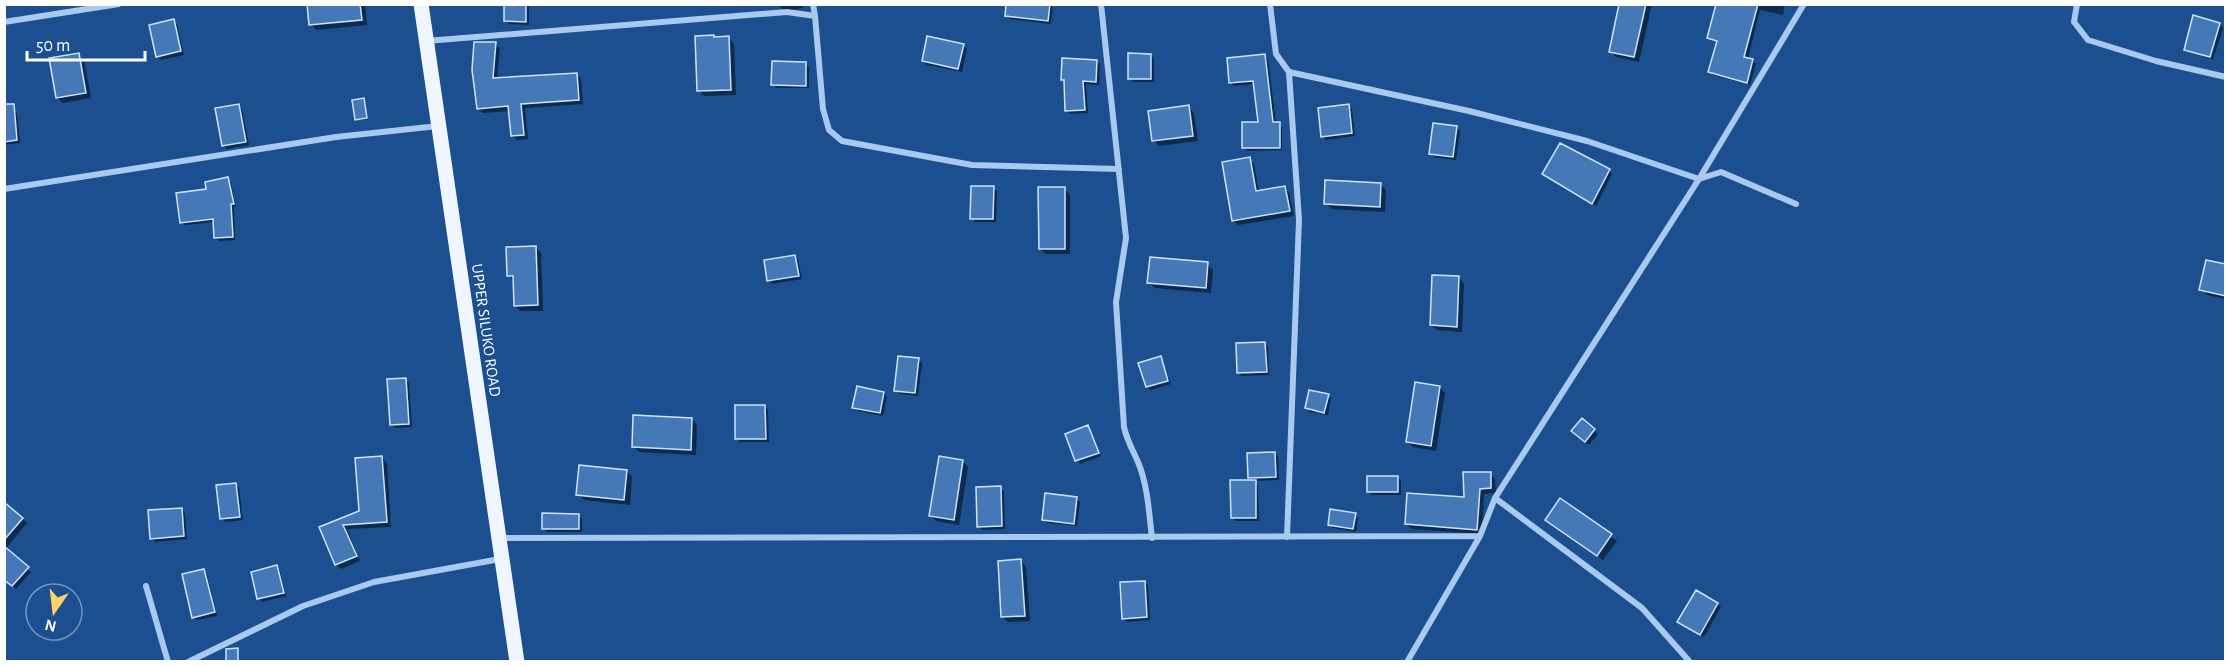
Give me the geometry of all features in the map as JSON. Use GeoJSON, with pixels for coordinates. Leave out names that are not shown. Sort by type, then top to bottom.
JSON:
{"type":"FeatureCollection","features":[{"type":"Feature","properties":{"kind":"main road","name":"UPPER SILUKO ROAD"},"geometry":{"type":"LineString","coordinates":[[421,4],[517,662]]}},
{"type":"Feature","properties":{"kind":"street"},"geometry":{"type":"LineString","coordinates":[[4,22],[119,4]]}},
{"type":"Feature","properties":{"kind":"street"},"geometry":{"type":"LineString","coordinates":[[813,4],[823,109],[829,130],[842,141],[972,165],[1119,169]]}},
{"type":"Feature","properties":{"kind":"street"},"geometry":{"type":"LineString","coordinates":[[1101,4],[1126,238],[1116,302],[1124,427],[1128,447],[1138,462],[1152,538]]}},
{"type":"Feature","properties":{"kind":"street"},"geometry":{"type":"LineString","coordinates":[[1270,4],[1276,54],[1289,72],[1299,220],[1287,537]]}},
{"type":"Feature","properties":{"kind":"street"},"geometry":{"type":"LineString","coordinates":[[1407,662],[1480,536],[1495,498],[1699,179],[1804,4]]}},
{"type":"Feature","properties":{"kind":"street"},"geometry":{"type":"LineString","coordinates":[[2078,4],[2074,22],[2088,40],[2156,61],[2226,77]]}},
{"type":"Feature","properties":{"kind":"street"},"geometry":{"type":"LineString","coordinates":[[426,41],[787,12],[815,16]]}},
{"type":"Feature","properties":{"kind":"street"},"geometry":{"type":"LineString","coordinates":[[1289,72],[1469,111],[1587,141],[1699,179],[1721,172],[1796,204]]}},
{"type":"Feature","properties":{"kind":"street"},"geometry":{"type":"LineString","coordinates":[[4,189],[336,137],[438,126]]}},
{"type":"Feature","properties":{"kind":"street"},"geometry":{"type":"LineString","coordinates":[[1495,498],[1642,608],[1690,662]]}},
{"type":"Feature","properties":{"kind":"street"},"geometry":{"type":"LineString","coordinates":[[499,538],[1480,536]]}},
{"type":"Feature","properties":{"kind":"street"},"geometry":{"type":"LineString","coordinates":[[188,662],[303,606],[374,582],[501,558]]}},
{"type":"Feature","properties":{"kind":"street"},"geometry":{"type":"LineString","coordinates":[[168,658],[146,586],[168,658]]}},
{"type":"Feature","properties":{"kind":"building"},"geometry":{"type":"Polygon","coordinates":[[[307,4],[360,4],[362,20],[309,25],[307,4]]]}},
{"type":"Feature","properties":{"kind":"building"},"geometry":{"type":"Polygon","coordinates":[[[504,4],[526,4],[526,22],[504,21],[504,4]]]}},
{"type":"Feature","properties":{"kind":"building"},"geometry":{"type":"Polygon","coordinates":[[[1006,4],[1050,4],[1048,21],[1005,16],[1006,4]]]}},
{"type":"Feature","properties":{"kind":"building"},"geometry":{"type":"Polygon","coordinates":[[[1619,4],[1646,4],[1634,57],[1609,52],[1619,4]]]}},
{"type":"Feature","properties":{"kind":"building"},"geometry":{"type":"Polygon","coordinates":[[[1716,4],[1758,4],[1744,57],[1753,59],[1747,83],[1708,72],[1717,41],[1707,38],[1716,4]]]}},
{"type":"Feature","properties":{"kind":"building"},"geometry":{"type":"Polygon","coordinates":[[[2193,15],[2220,23],[2210,57],[2184,50],[2193,15]]]}},
{"type":"Feature","properties":{"kind":"building"},"geometry":{"type":"Polygon","coordinates":[[[174,19],[181,51],[156,57],[149,25],[174,19]]]}},
{"type":"Feature","properties":{"kind":"building"},"geometry":{"type":"Polygon","coordinates":[[[714,35],[714,37],[729,36],[731,90],[697,91],[695,36],[714,35]]]}},
{"type":"Feature","properties":{"kind":"building"},"geometry":{"type":"Polygon","coordinates":[[[927,36],[964,44],[958,69],[922,61],[927,36]]]}},
{"type":"Feature","properties":{"kind":"building"},"geometry":{"type":"Polygon","coordinates":[[[474,42],[496,42],[493,78],[577,73],[579,100],[521,104],[524,135],[511,136],[508,106],[477,109],[472,70],[474,42]]]}},
{"type":"Feature","properties":{"kind":"building"},"geometry":{"type":"Polygon","coordinates":[[[79,53],[86,93],[56,98],[49,58],[79,53]]]}},
{"type":"Feature","properties":{"kind":"building"},"geometry":{"type":"Polygon","coordinates":[[[1128,53],[1151,54],[1151,79],[1128,79],[1128,53]]]}},
{"type":"Feature","properties":{"kind":"building"},"geometry":{"type":"Polygon","coordinates":[[[1265,54],[1273,122],[1280,122],[1280,148],[1242,148],[1242,122],[1258,122],[1253,81],[1229,83],[1227,58],[1265,54]]]}},
{"type":"Feature","properties":{"kind":"building"},"geometry":{"type":"Polygon","coordinates":[[[1062,58],[1097,60],[1096,82],[1083,81],[1085,110],[1065,111],[1064,80],[1061,80],[1062,58]]]}},
{"type":"Feature","properties":{"kind":"building"},"geometry":{"type":"Polygon","coordinates":[[[772,61],[806,62],[806,86],[771,85],[772,61]]]}},
{"type":"Feature","properties":{"kind":"building"},"geometry":{"type":"Polygon","coordinates":[[[364,98],[367,118],[355,120],[352,100],[364,98]]]}},
{"type":"Feature","properties":{"kind":"building"},"geometry":{"type":"Polygon","coordinates":[[[4,104],[14,104],[17,140],[4,142],[4,104]]]}},
{"type":"Feature","properties":{"kind":"building"},"geometry":{"type":"Polygon","coordinates":[[[239,104],[246,142],[222,146],[215,108],[239,104]]]}},
{"type":"Feature","properties":{"kind":"building"},"geometry":{"type":"Polygon","coordinates":[[[1349,104],[1352,133],[1321,137],[1318,108],[1349,104]]]}},
{"type":"Feature","properties":{"kind":"building"},"geometry":{"type":"Polygon","coordinates":[[[1189,105],[1193,136],[1152,141],[1148,111],[1189,105]]]}},
{"type":"Feature","properties":{"kind":"building"},"geometry":{"type":"Polygon","coordinates":[[[1433,123],[1457,126],[1453,157],[1429,154],[1433,123]]]}},
{"type":"Feature","properties":{"kind":"building"},"geometry":{"type":"Polygon","coordinates":[[[1560,143],[1610,169],[1592,204],[1542,174],[1560,143]]]}},
{"type":"Feature","properties":{"kind":"building"},"geometry":{"type":"Polygon","coordinates":[[[1250,157],[1256,191],[1285,186],[1290,211],[1232,221],[1222,162],[1250,157]]]}},
{"type":"Feature","properties":{"kind":"building"},"geometry":{"type":"Polygon","coordinates":[[[228,177],[234,204],[231,204],[233,237],[214,238],[213,219],[180,223],[176,193],[206,189],[205,182],[228,177]]]}},
{"type":"Feature","properties":{"kind":"building"},"geometry":{"type":"Polygon","coordinates":[[[1325,180],[1381,183],[1380,207],[1324,204],[1325,180]]]}},
{"type":"Feature","properties":{"kind":"building"},"geometry":{"type":"Polygon","coordinates":[[[971,186],[994,186],[993,219],[970,219],[971,186]]]}},
{"type":"Feature","properties":{"kind":"building"},"geometry":{"type":"Polygon","coordinates":[[[1038,187],[1065,187],[1065,249],[1039,249],[1038,187]]]}},
{"type":"Feature","properties":{"kind":"building"},"geometry":{"type":"Polygon","coordinates":[[[536,246],[538,305],[514,306],[513,276],[507,276],[506,247],[536,246]]]}},
{"type":"Feature","properties":{"kind":"building"},"geometry":{"type":"Polygon","coordinates":[[[795,255],[799,276],[767,281],[764,260],[795,255]]]}},
{"type":"Feature","properties":{"kind":"building"},"geometry":{"type":"Polygon","coordinates":[[[1150,257],[1208,262],[1206,288],[1147,283],[1150,257]]]}},
{"type":"Feature","properties":{"kind":"building"},"geometry":{"type":"Polygon","coordinates":[[[2206,260],[2226,264],[2226,296],[2199,290],[2206,260]]]}},
{"type":"Feature","properties":{"kind":"building"},"geometry":{"type":"Polygon","coordinates":[[[1432,275],[1459,276],[1457,327],[1430,325],[1432,275]]]}},
{"type":"Feature","properties":{"kind":"building"},"geometry":{"type":"Polygon","coordinates":[[[1265,342],[1267,372],[1237,373],[1236,343],[1265,342]]]}},
{"type":"Feature","properties":{"kind":"building"},"geometry":{"type":"Polygon","coordinates":[[[898,356],[919,358],[915,393],[894,391],[898,356]]]}},
{"type":"Feature","properties":{"kind":"building"},"geometry":{"type":"Polygon","coordinates":[[[1161,356],[1168,381],[1146,387],[1138,363],[1161,356]]]}},
{"type":"Feature","properties":{"kind":"building"},"geometry":{"type":"Polygon","coordinates":[[[406,378],[409,424],[390,425],[387,379],[406,378]]]}},
{"type":"Feature","properties":{"kind":"building"},"geometry":{"type":"Polygon","coordinates":[[[1415,382],[1440,386],[1431,446],[1406,442],[1415,382]]]}},
{"type":"Feature","properties":{"kind":"building"},"geometry":{"type":"Polygon","coordinates":[[[857,386],[884,392],[880,413],[852,408],[857,386]]]}},
{"type":"Feature","properties":{"kind":"building"},"geometry":{"type":"Polygon","coordinates":[[[1309,390],[1329,394],[1324,413],[1305,408],[1309,390]]]}},
{"type":"Feature","properties":{"kind":"building"},"geometry":{"type":"Polygon","coordinates":[[[735,405],[765,405],[766,439],[735,439],[735,405]]]}},
{"type":"Feature","properties":{"kind":"building"},"geometry":{"type":"Polygon","coordinates":[[[633,415],[692,418],[691,450],[632,447],[633,415]]]}},
{"type":"Feature","properties":{"kind":"building"},"geometry":{"type":"Polygon","coordinates":[[[1582,418],[1595,429],[1585,442],[1571,431],[1582,418]]]}},
{"type":"Feature","properties":{"kind":"building"},"geometry":{"type":"Polygon","coordinates":[[[1088,425],[1099,453],[1075,461],[1065,434],[1088,425]]]}},
{"type":"Feature","properties":{"kind":"building"},"geometry":{"type":"Polygon","coordinates":[[[1275,452],[1276,477],[1248,478],[1247,453],[1275,452]]]}},
{"type":"Feature","properties":{"kind":"building"},"geometry":{"type":"Polygon","coordinates":[[[382,456],[387,522],[343,525],[357,556],[335,565],[319,527],[359,511],[355,458],[382,456]]]}},
{"type":"Feature","properties":{"kind":"building"},"geometry":{"type":"Polygon","coordinates":[[[939,456],[963,460],[954,520],[929,516],[939,456]]]}},
{"type":"Feature","properties":{"kind":"building"},"geometry":{"type":"Polygon","coordinates":[[[579,465],[627,470],[624,500],[576,495],[579,465]]]}},
{"type":"Feature","properties":{"kind":"building"},"geometry":{"type":"Polygon","coordinates":[[[1463,472],[1491,472],[1491,488],[1480,489],[1477,530],[1405,524],[1407,493],[1464,497],[1463,472]]]}},
{"type":"Feature","properties":{"kind":"building"},"geometry":{"type":"Polygon","coordinates":[[[1367,476],[1398,476],[1398,492],[1367,492],[1367,476]]]}},
{"type":"Feature","properties":{"kind":"building"},"geometry":{"type":"Polygon","coordinates":[[[1230,480],[1256,480],[1256,518],[1231,518],[1230,480]]]}},
{"type":"Feature","properties":{"kind":"building"},"geometry":{"type":"Polygon","coordinates":[[[236,483],[240,517],[220,519],[216,485],[236,483]]]}},
{"type":"Feature","properties":{"kind":"building"},"geometry":{"type":"Polygon","coordinates":[[[1001,486],[1002,526],[977,527],[976,487],[1001,486]]]}},
{"type":"Feature","properties":{"kind":"building"},"geometry":{"type":"Polygon","coordinates":[[[1045,493],[1077,497],[1074,524],[1042,520],[1045,493]]]}},
{"type":"Feature","properties":{"kind":"building"},"geometry":{"type":"Polygon","coordinates":[[[1560,498],[1612,534],[1597,556],[1545,520],[1560,498]]]}},
{"type":"Feature","properties":{"kind":"building"},"geometry":{"type":"Polygon","coordinates":[[[4,502],[23,518],[4,540],[4,502]]]}},
{"type":"Feature","properties":{"kind":"building"},"geometry":{"type":"Polygon","coordinates":[[[182,508],[184,536],[150,539],[148,510],[182,508]]]}},
{"type":"Feature","properties":{"kind":"building"},"geometry":{"type":"Polygon","coordinates":[[[1330,509],[1356,513],[1353,529],[1328,525],[1330,509]]]}},
{"type":"Feature","properties":{"kind":"building"},"geometry":{"type":"Polygon","coordinates":[[[542,513],[579,514],[579,529],[542,529],[542,513]]]}},
{"type":"Feature","properties":{"kind":"building"},"geometry":{"type":"Polygon","coordinates":[[[4,546],[29,567],[12,586],[4,580],[4,546]]]}},
{"type":"Feature","properties":{"kind":"building"},"geometry":{"type":"Polygon","coordinates":[[[1021,559],[1025,616],[1001,617],[998,561],[1021,559]]]}},
{"type":"Feature","properties":{"kind":"building"},"geometry":{"type":"Polygon","coordinates":[[[277,565],[284,593],[257,599],[251,572],[277,565]]]}},
{"type":"Feature","properties":{"kind":"building"},"geometry":{"type":"Polygon","coordinates":[[[204,569],[215,612],[192,618],[182,574],[204,569]]]}},
{"type":"Feature","properties":{"kind":"building"},"geometry":{"type":"Polygon","coordinates":[[[1145,581],[1147,617],[1122,619],[1120,582],[1145,581]]]}},
{"type":"Feature","properties":{"kind":"building"},"geometry":{"type":"Polygon","coordinates":[[[1696,590],[1718,603],[1700,635],[1677,622],[1696,590]]]}},
{"type":"Feature","properties":{"kind":"building"},"geometry":{"type":"Polygon","coordinates":[[[238,648],[238,662],[226,662],[226,649],[238,648]]]}}]}
